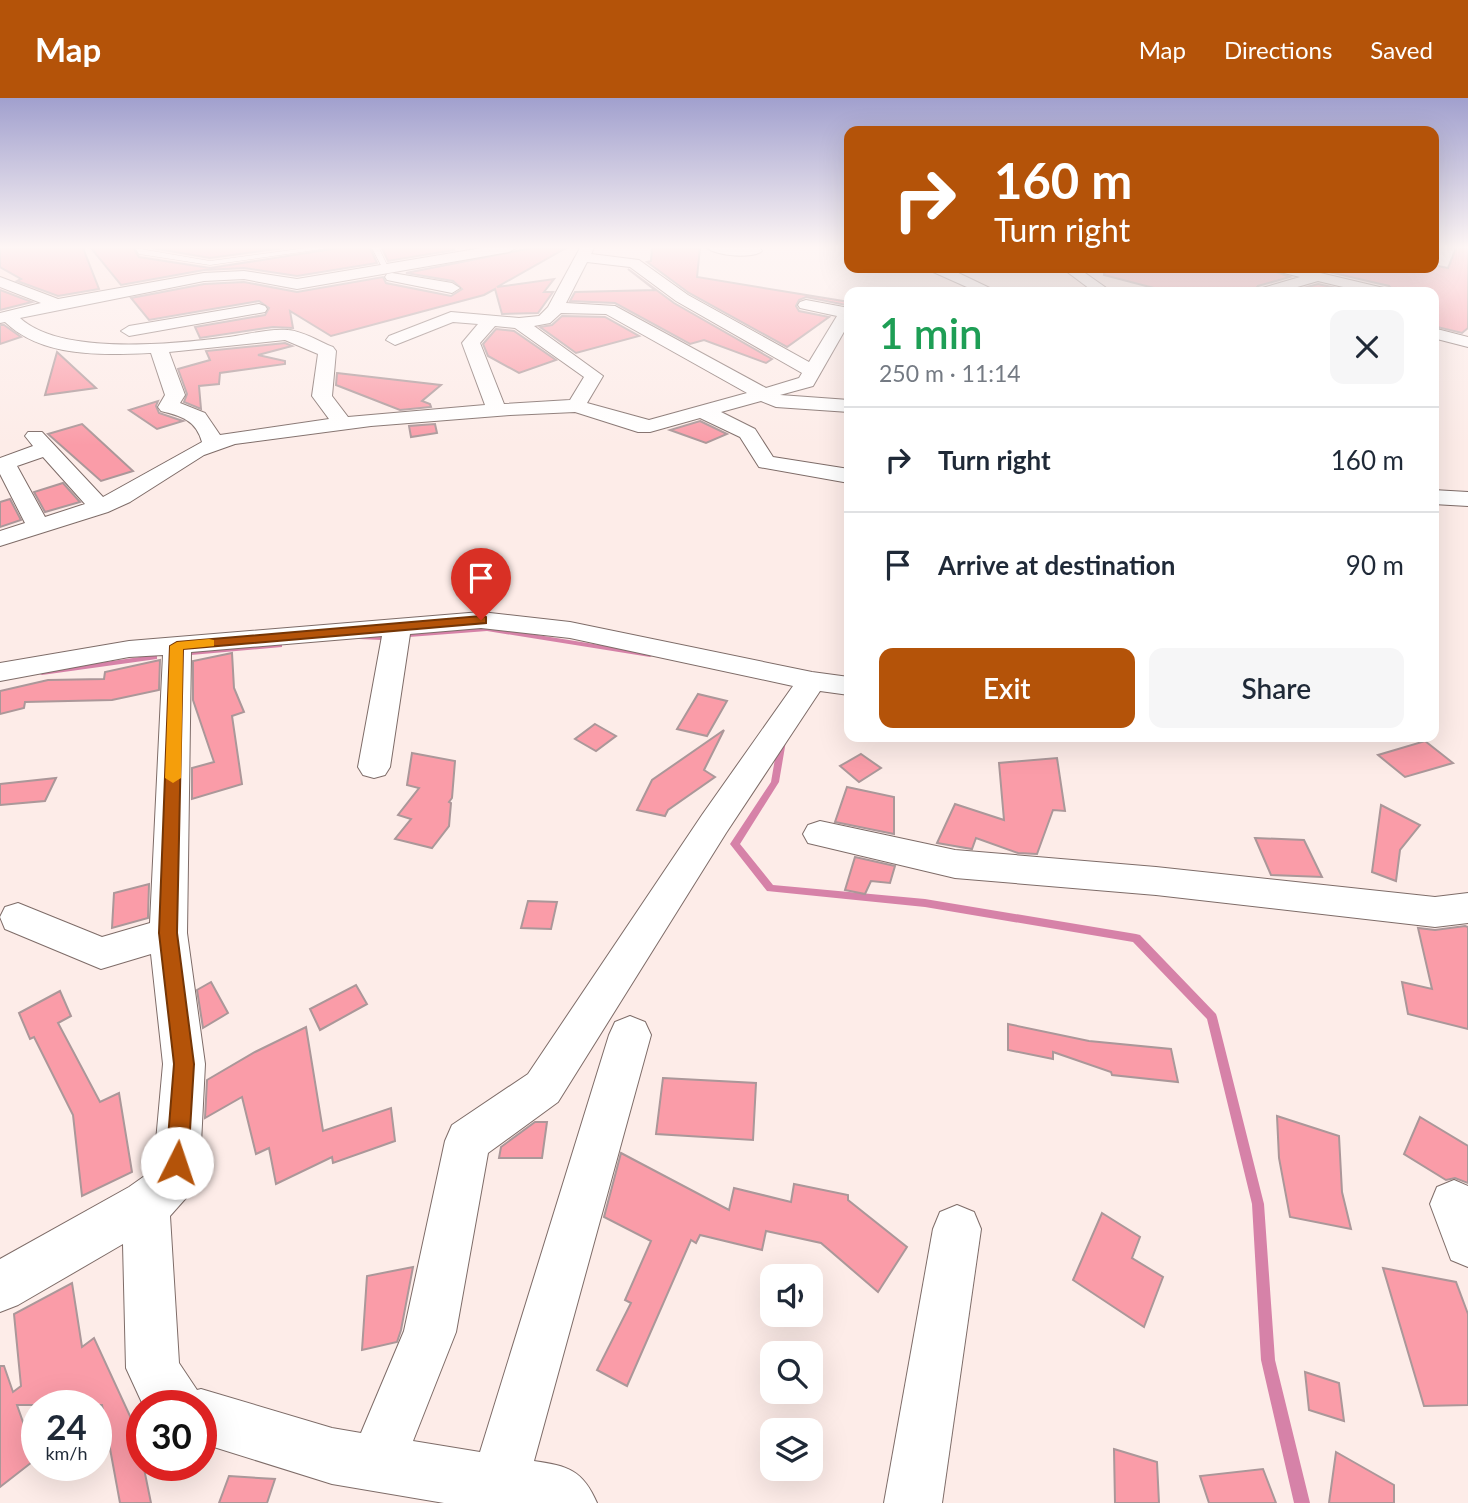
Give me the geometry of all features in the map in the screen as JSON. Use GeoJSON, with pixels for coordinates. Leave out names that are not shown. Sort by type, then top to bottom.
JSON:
{"type":"FeatureCollection","features":[{"type":"Feature","properties":{"kind":"street"},"geometry":{"type":"LineString","coordinates":[[57,343],[232,314]]}},
{"type":"Feature","properties":{"kind":"street"},"geometry":{"type":"LineString","coordinates":[[395,340],[451,317],[519,323],[544,320],[550,314]]}},
{"type":"Feature","properties":{"kind":"street"},"geometry":{"type":"LineString","coordinates":[[615,314],[776,401],[844,406]]}},
{"type":"Feature","properties":{"kind":"street"},"geometry":{"type":"LineString","coordinates":[[710,314],[813,372]]}},
{"type":"Feature","properties":{"kind":"street"},"geometry":{"type":"LineString","coordinates":[[4,317],[24,331],[57,343],[98,348],[199,346],[287,334],[327,351],[322,396],[343,424]]}},
{"type":"Feature","properties":{"kind":"street"},"geometry":{"type":"LineString","coordinates":[[0,539],[100,507],[213,444],[231,438],[343,424],[497,410],[576,407],[650,426],[803,383],[813,372],[844,317]]}},
{"type":"Feature","properties":{"kind":"street"},"geometry":{"type":"LineString","coordinates":[[491,320],[471,343],[497,410]]}},
{"type":"Feature","properties":{"kind":"street"},"geometry":{"type":"LineString","coordinates":[[519,323],[594,376],[576,407]]}},
{"type":"Feature","properties":{"kind":"street"},"geometry":{"type":"LineString","coordinates":[[1439,335],[1468,342]]}},
{"type":"Feature","properties":{"kind":"street"},"geometry":{"type":"LineString","coordinates":[[686,352],[710,346]]}},
{"type":"Feature","properties":{"kind":"street"},"geometry":{"type":"LineString","coordinates":[[158,347],[175,395],[168,407],[187,409],[209,428],[213,444]]}},
{"type":"Feature","properties":{"kind":"street"},"geometry":{"type":"LineString","coordinates":[[700,411],[743,431],[767,462],[844,475]]}},
{"type":"Feature","properties":{"kind":"street"},"geometry":{"type":"LineString","coordinates":[[39,528],[5,463],[42,442],[100,507]]}},
{"type":"Feature","properties":{"kind":"street"},"geometry":{"type":"LineString","coordinates":[[1439,497],[1468,499]]}},
{"type":"Feature","properties":{"kind":"street"},"geometry":{"type":"LineString","coordinates":[[0,672],[129,649],[481,620],[525,623],[808,685],[844,686]]}},
{"type":"Feature","properties":{"kind":"street"},"geometry":{"type":"LineString","coordinates":[[374,766],[397,628]]}},
{"type":"Feature","properties":{"kind":"street"},"geometry":{"type":"LineString","coordinates":[[0,1287],[146,1204],[170,1185],[177,1163],[184,1064],[168,933],[177,646]]}},
{"type":"Feature","properties":{"kind":"street"},"geometry":{"type":"LineString","coordinates":[[376,1463],[430,1332],[468,1141],[543,1088],[808,685]]}},
{"type":"Feature","properties":{"kind":"street"},"geometry":{"type":"LineString","coordinates":[[820,834],[954,864],[1156,881],[1436,912],[1468,908]]}},
{"type":"Feature","properties":{"kind":"street"},"geometry":{"type":"LineString","coordinates":[[18,918],[101,953],[168,933]]}},
{"type":"Feature","properties":{"kind":"street"},"geometry":{"type":"LineString","coordinates":[[499,1483],[630,1035]]}},
{"type":"Feature","properties":{"kind":"street"},"geometry":{"type":"LineString","coordinates":[[146,1204],[153,1368],[164,1390]]}},
{"type":"Feature","properties":{"kind":"street"},"geometry":{"type":"LineString","coordinates":[[913,1503],[957,1229]]}},
{"type":"Feature","properties":{"kind":"street"},"geometry":{"type":"LineString","coordinates":[[217,1421],[332,1456],[555,1493],[572,1502]]}},
{"type":"Feature","properties":{"kind":"building"},"geometry":{"type":"Polygon","coordinates":[[[144,314],[186,314],[149,320],[144,314]]]}},
{"type":"Feature","properties":{"kind":"building"},"geometry":{"type":"Polygon","coordinates":[[[290,314],[293,328],[273,327],[200,338],[195,327],[265,315],[290,314]]]}},
{"type":"Feature","properties":{"kind":"building"},"geometry":{"type":"Polygon","coordinates":[[[294,314],[415,314],[331,336],[294,314]]]}},
{"type":"Feature","properties":{"kind":"building"},"geometry":{"type":"Polygon","coordinates":[[[634,314],[692,314],[772,359],[766,363],[704,340],[690,344],[634,314]]]}},
{"type":"Feature","properties":{"kind":"building"},"geometry":{"type":"Polygon","coordinates":[[[726,314],[812,314],[829,317],[787,347],[726,314]]]}},
{"type":"Feature","properties":{"kind":"building"},"geometry":{"type":"Polygon","coordinates":[[[1439,314],[1468,314],[1468,328],[1462,333],[1439,327],[1439,314]]]}},
{"type":"Feature","properties":{"kind":"building"},"geometry":{"type":"Polygon","coordinates":[[[562,316],[605,317],[639,336],[576,353],[540,327],[552,325],[562,316]]]}},
{"type":"Feature","properties":{"kind":"building"},"geometry":{"type":"Polygon","coordinates":[[[0,325],[4,325],[21,337],[0,344],[0,325]]]}},
{"type":"Feature","properties":{"kind":"building"},"geometry":{"type":"Polygon","coordinates":[[[496,329],[514,331],[556,360],[519,373],[488,356],[483,344],[496,329]]]}},
{"type":"Feature","properties":{"kind":"building"},"geometry":{"type":"Polygon","coordinates":[[[285,343],[292,346],[258,355],[285,361],[285,364],[220,373],[219,384],[199,386],[201,409],[184,402],[187,394],[178,369],[210,360],[206,351],[285,343]]]}},
{"type":"Feature","properties":{"kind":"building"},"geometry":{"type":"Polygon","coordinates":[[[57,352],[96,388],[45,395],[57,352]]]}},
{"type":"Feature","properties":{"kind":"building"},"geometry":{"type":"Polygon","coordinates":[[[337,373],[441,385],[422,401],[431,407],[400,410],[336,385],[337,373]]]}},
{"type":"Feature","properties":{"kind":"building"},"geometry":{"type":"Polygon","coordinates":[[[158,401],[156,406],[159,413],[183,421],[157,429],[129,410],[158,401]]]}},
{"type":"Feature","properties":{"kind":"building"},"geometry":{"type":"Polygon","coordinates":[[[700,421],[727,434],[706,443],[670,430],[700,421]]]}},
{"type":"Feature","properties":{"kind":"building"},"geometry":{"type":"Polygon","coordinates":[[[82,424],[133,471],[101,481],[48,434],[82,424]]]}},
{"type":"Feature","properties":{"kind":"building"},"geometry":{"type":"Polygon","coordinates":[[[435,424],[437,433],[411,437],[409,426],[435,424]]]}},
{"type":"Feature","properties":{"kind":"building"},"geometry":{"type":"Polygon","coordinates":[[[63,483],[80,502],[45,512],[34,492],[63,483]]]}},
{"type":"Feature","properties":{"kind":"building"},"geometry":{"type":"Polygon","coordinates":[[[10,499],[21,520],[0,527],[0,502],[10,499]]]}},
{"type":"Feature","properties":{"kind":"building"},"geometry":{"type":"Polygon","coordinates":[[[232,653],[234,688],[244,712],[232,716],[242,784],[192,799],[192,768],[214,762],[193,700],[193,661],[232,653]]]}},
{"type":"Feature","properties":{"kind":"building"},"geometry":{"type":"Polygon","coordinates":[[[160,660],[159,690],[112,700],[25,702],[24,708],[0,714],[0,691],[48,680],[104,679],[105,672],[160,660]]]}},
{"type":"Feature","properties":{"kind":"building"},"geometry":{"type":"Polygon","coordinates":[[[698,694],[727,701],[707,736],[677,729],[698,694]]]}},
{"type":"Feature","properties":{"kind":"building"},"geometry":{"type":"Polygon","coordinates":[[[595,724],[616,736],[596,751],[575,739],[595,724]]]}},
{"type":"Feature","properties":{"kind":"building"},"geometry":{"type":"Polygon","coordinates":[[[724,730],[704,770],[715,777],[668,810],[665,816],[637,810],[652,780],[724,730]]]}},
{"type":"Feature","properties":{"kind":"building"},"geometry":{"type":"Polygon","coordinates":[[[1426,742],[1453,763],[1405,777],[1378,755],[1426,742]]]}},
{"type":"Feature","properties":{"kind":"building"},"geometry":{"type":"Polygon","coordinates":[[[412,753],[455,761],[452,798],[449,802],[449,826],[432,848],[395,839],[411,819],[398,815],[419,788],[407,785],[412,753]]]}},
{"type":"Feature","properties":{"kind":"building"},"geometry":{"type":"Polygon","coordinates":[[[861,754],[881,768],[859,782],[840,766],[861,754]]]}},
{"type":"Feature","properties":{"kind":"building"},"geometry":{"type":"Polygon","coordinates":[[[1057,758],[1065,811],[1053,810],[1037,854],[1018,853],[976,838],[972,849],[937,843],[955,804],[1004,820],[999,763],[1057,758]]]}},
{"type":"Feature","properties":{"kind":"building"},"geometry":{"type":"Polygon","coordinates":[[[56,778],[45,801],[0,805],[0,784],[56,778]]]}},
{"type":"Feature","properties":{"kind":"building"},"geometry":{"type":"Polygon","coordinates":[[[847,787],[894,797],[894,834],[835,822],[847,787]]]}},
{"type":"Feature","properties":{"kind":"building"},"geometry":{"type":"Polygon","coordinates":[[[1381,805],[1420,825],[1400,850],[1396,881],[1372,872],[1381,805]]]}},
{"type":"Feature","properties":{"kind":"building"},"geometry":{"type":"Polygon","coordinates":[[[1255,838],[1304,840],[1322,877],[1271,875],[1255,838]]]}},
{"type":"Feature","properties":{"kind":"building"},"geometry":{"type":"Polygon","coordinates":[[[855,857],[895,866],[890,883],[871,881],[865,894],[845,890],[855,857]]]}},
{"type":"Feature","properties":{"kind":"building"},"geometry":{"type":"Polygon","coordinates":[[[149,884],[148,918],[112,928],[114,893],[149,884]]]}},
{"type":"Feature","properties":{"kind":"building"},"geometry":{"type":"Polygon","coordinates":[[[528,901],[557,902],[551,929],[521,928],[528,901]]]}},
{"type":"Feature","properties":{"kind":"building"},"geometry":{"type":"Polygon","coordinates":[[[1468,927],[1468,1029],[1408,1014],[1402,982],[1432,989],[1418,928],[1435,930],[1468,927]]]}},
{"type":"Feature","properties":{"kind":"building"},"geometry":{"type":"Polygon","coordinates":[[[211,982],[228,1013],[203,1028],[197,990],[211,982]]]}},
{"type":"Feature","properties":{"kind":"building"},"geometry":{"type":"Polygon","coordinates":[[[356,985],[367,1004],[320,1030],[310,1009],[356,985]]]}},
{"type":"Feature","properties":{"kind":"building"},"geometry":{"type":"Polygon","coordinates":[[[60,991],[71,1016],[58,1023],[100,1102],[119,1093],[132,1172],[82,1196],[73,1115],[34,1037],[30,1039],[19,1013],[60,991]]]}},
{"type":"Feature","properties":{"kind":"building"},"geometry":{"type":"Polygon","coordinates":[[[1008,1024],[1089,1041],[1171,1049],[1178,1082],[1112,1075],[1111,1072],[1053,1052],[1053,1059],[1008,1050],[1008,1024]]]}},
{"type":"Feature","properties":{"kind":"building"},"geometry":{"type":"Polygon","coordinates":[[[306,1027],[323,1131],[391,1108],[395,1141],[333,1163],[332,1157],[276,1184],[269,1148],[256,1154],[242,1097],[205,1118],[207,1080],[306,1027]]]}},
{"type":"Feature","properties":{"kind":"building"},"geometry":{"type":"Polygon","coordinates":[[[663,1078],[756,1083],[753,1140],[656,1134],[663,1078]]]}},
{"type":"Feature","properties":{"kind":"building"},"geometry":{"type":"Polygon","coordinates":[[[1277,1116],[1339,1136],[1342,1192],[1351,1229],[1290,1217],[1279,1158],[1277,1116]]]}},
{"type":"Feature","properties":{"kind":"building"},"geometry":{"type":"Polygon","coordinates":[[[1420,1117],[1468,1146],[1468,1183],[1455,1178],[1446,1180],[1404,1154],[1420,1117]]]}},
{"type":"Feature","properties":{"kind":"building"},"geometry":{"type":"Polygon","coordinates":[[[535,1122],[547,1122],[542,1158],[499,1158],[501,1147],[535,1122]]]}},
{"type":"Feature","properties":{"kind":"building"},"geometry":{"type":"Polygon","coordinates":[[[621,1153],[729,1210],[734,1188],[791,1202],[794,1184],[848,1195],[848,1200],[907,1247],[878,1292],[821,1243],[766,1231],[762,1250],[700,1235],[696,1243],[691,1240],[627,1386],[597,1370],[631,1303],[625,1300],[651,1241],[604,1217],[621,1153]]]}},
{"type":"Feature","properties":{"kind":"building"},"geometry":{"type":"Polygon","coordinates":[[[1102,1213],[1140,1237],[1132,1258],[1163,1277],[1144,1327],[1073,1280],[1102,1213]]]}},
{"type":"Feature","properties":{"kind":"building"},"geometry":{"type":"Polygon","coordinates":[[[413,1267],[397,1342],[362,1350],[367,1276],[413,1267]]]}},
{"type":"Feature","properties":{"kind":"building"},"geometry":{"type":"Polygon","coordinates":[[[1383,1268],[1456,1282],[1468,1314],[1468,1405],[1424,1406],[1383,1268]]]}},
{"type":"Feature","properties":{"kind":"building"},"geometry":{"type":"Polygon","coordinates":[[[72,1283],[82,1347],[94,1338],[126,1407],[126,1481],[147,1481],[151,1503],[120,1503],[112,1459],[112,1390],[21,1390],[21,1405],[17,1405],[21,1416],[21,1471],[0,1487],[0,1366],[4,1366],[13,1392],[21,1386],[14,1314],[72,1283]]]}},
{"type":"Feature","properties":{"kind":"building"},"geometry":{"type":"Polygon","coordinates":[[[1305,1372],[1339,1383],[1344,1421],[1309,1410],[1305,1372]]]}},
{"type":"Feature","properties":{"kind":"building"},"geometry":{"type":"Polygon","coordinates":[[[1114,1449],[1157,1462],[1159,1503],[1115,1503],[1114,1449]]]}},
{"type":"Feature","properties":{"kind":"building"},"geometry":{"type":"Polygon","coordinates":[[[1336,1452],[1394,1485],[1394,1503],[1329,1503],[1336,1452]]]}},
{"type":"Feature","properties":{"kind":"building"},"geometry":{"type":"Polygon","coordinates":[[[1263,1469],[1276,1503],[1209,1503],[1200,1476],[1263,1469]]]}},
{"type":"Feature","properties":{"kind":"building"},"geometry":{"type":"Polygon","coordinates":[[[229,1476],[275,1479],[267,1503],[219,1503],[229,1476]]]}},
{"type":"Feature","properties":{"kind":"waterway"},"geometry":{"type":"LineString","coordinates":[[409,635],[487,629],[650,655]]}},
{"type":"Feature","properties":{"kind":"waterway"},"geometry":{"type":"LineString","coordinates":[[359,637],[382,638]]}},
{"type":"Feature","properties":{"kind":"waterway"},"geometry":{"type":"LineString","coordinates":[[191,653],[279,645]]}},
{"type":"Feature","properties":{"kind":"waterway"},"geometry":{"type":"LineString","coordinates":[[42,673],[154,657]]}},
{"type":"Feature","properties":{"kind":"waterway"},"geometry":{"type":"LineString","coordinates":[[782,741],[775,782],[735,844],[770,888],[925,903],[1136,938],[1212,1017],[1258,1204],[1268,1360],[1302,1503]]}},
{"type":"Feature","properties":{"kind":"slow traffic"},"geometry":{"type":"LineString","coordinates":[[173,778],[177,646],[209,643]]}},
{"type":"Feature","properties":{"kind":"route"},"geometry":{"type":"LineString","coordinates":[[177,1163],[184,1064],[168,933],[177,646],[481,620]]}}]}
